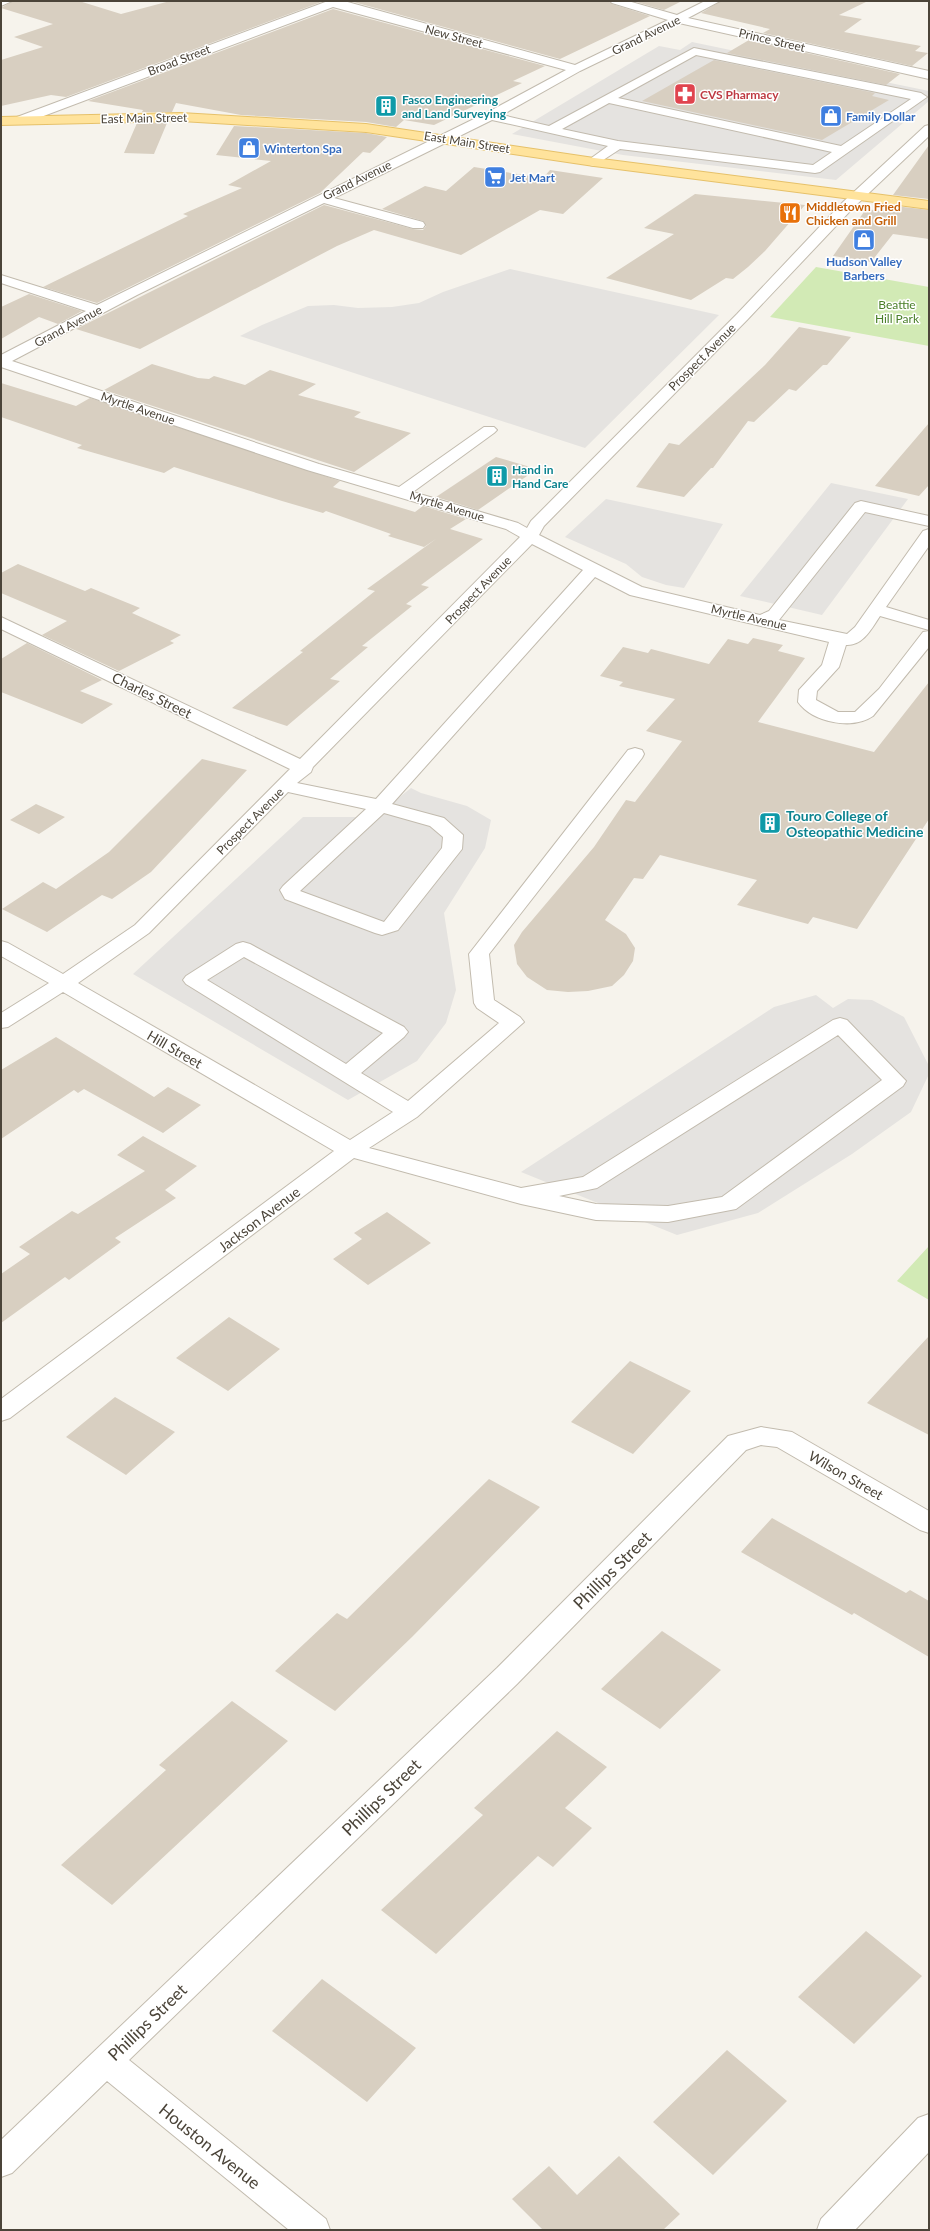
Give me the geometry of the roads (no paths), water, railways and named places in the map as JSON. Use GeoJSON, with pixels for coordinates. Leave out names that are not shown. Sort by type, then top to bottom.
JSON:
{"type":"FeatureCollection","features":[{"type":"Feature","properties":{"kind":"main road","name":"East Main Street"},"geometry":{"type":"LineString","coordinates":[[1,121],[181,117],[322,124],[443,138],[594,162],[929,205]]}},
{"type":"Feature","properties":{"kind":"street"},"geometry":{"type":"LineString","coordinates":[[1,3],[6,1]]}},
{"type":"Feature","properties":{"kind":"street","name":"Prince Street"},"geometry":{"type":"LineString","coordinates":[[616,1],[678,19],[929,75]]}},
{"type":"Feature","properties":{"kind":"street","name":"Grand Avenue"},"geometry":{"type":"LineString","coordinates":[[1,362],[98,310],[321,198],[492,115],[576,69],[714,1]]}},
{"type":"Feature","properties":{"kind":"street","name":"New Street"},"geometry":{"type":"LineString","coordinates":[[335,2],[576,69]]}},
{"type":"Feature","properties":{"kind":"street","name":"Broad Street"},"geometry":{"type":"LineString","coordinates":[[21,120],[335,2]]}},
{"type":"Feature","properties":{"kind":"street"},"geometry":{"type":"LineString","coordinates":[[492,115],[500,120],[618,145],[815,169],[921,97],[694,51],[551,130]]}},
{"type":"Feature","properties":{"kind":"street"},"geometry":{"type":"LineString","coordinates":[[607,99],[842,150]]}},
{"type":"Feature","properties":{"kind":"street","name":"Prospect Avenue"},"geometry":{"type":"LineString","coordinates":[[1,1022],[62,984],[142,929],[304,768],[530,537],[537,524],[858,196],[929,129]]}},
{"type":"Feature","properties":{"kind":"street"},"geometry":{"type":"LineString","coordinates":[[594,162],[618,145]]}},
{"type":"Feature","properties":{"kind":"street"},"geometry":{"type":"LineString","coordinates":[[321,198],[418,225]]}},
{"type":"Feature","properties":{"kind":"street"},"geometry":{"type":"LineString","coordinates":[[1,279],[98,310]]}},
{"type":"Feature","properties":{"kind":"street","name":"Myrtle Avenue"},"geometry":{"type":"LineString","coordinates":[[1,362],[313,467],[512,526],[530,537],[636,591],[840,639],[851,640],[861,631],[875,609]]}},
{"type":"Feature","properties":{"kind":"street"},"geometry":{"type":"LineString","coordinates":[[401,493],[489,430]]}},
{"type":"Feature","properties":{"kind":"street"},"geometry":{"type":"LineString","coordinates":[[764,620],[775,615],[860,506],[929,521]]}},
{"type":"Feature","properties":{"kind":"street"},"geometry":{"type":"LineString","coordinates":[[929,534],[875,609],[929,625]]}},
{"type":"Feature","properties":{"kind":"street"},"geometry":{"type":"LineString","coordinates":[[285,786],[380,806],[437,822],[453,834],[452,849],[391,926],[382,929],[290,893],[290,890],[380,806],[593,569]]}},
{"type":"Feature","properties":{"kind":"street","name":"Charles Street"},"geometry":{"type":"LineString","coordinates":[[1,622],[304,768]]}},
{"type":"Feature","properties":{"kind":"street"},"geometry":{"type":"LineString","coordinates":[[840,639],[830,667],[808,690],[807,702],[822,713],[845,718],[863,715],[881,696],[929,636]]}},
{"type":"Feature","properties":{"kind":"street","name":"Jackson Avenue"},"geometry":{"type":"LineString","coordinates":[[1,1412],[350,1150],[409,1112],[513,1022],[484,1003],[479,954],[635,754]]}},
{"type":"Feature","properties":{"kind":"street","name":"Hill Street"},"geometry":{"type":"LineString","coordinates":[[1,948],[350,1150],[521,1196],[596,1212],[668,1214],[728,1204],[895,1081],[840,1025],[589,1183],[521,1196]]}},
{"type":"Feature","properties":{"kind":"street"},"geometry":{"type":"LineString","coordinates":[[347,1074],[397,1032],[244,948],[193,980],[409,1112]]}},
{"type":"Feature","properties":{"kind":"street","name":"Wilson Street"},"geometry":{"type":"LineString","coordinates":[[761,1436],[783,1439],[929,1523]]}},
{"type":"Feature","properties":{"kind":"street","name":"Phillips Street"},"geometry":{"type":"LineString","coordinates":[[1,2162],[501,1681],[737,1443],[761,1436]]}},
{"type":"Feature","properties":{"kind":"street","name":"Houston Avenue"},"geometry":{"type":"LineString","coordinates":[[106,2062],[314,2230]]}},
{"type":"Feature","properties":{"kind":"street"},"geometry":{"type":"LineString","coordinates":[[833,2230],[929,2129]]}},
{"type":"Feature","properties":{"kind":"place","name":"CVS Pharmacy"},"geometry":{"type":"Point","coordinates":[685,94]}},
{"type":"Feature","properties":{"kind":"place","name":"Fasco Engineering and Land Surveying"},"geometry":{"type":"Point","coordinates":[386,106]}},
{"type":"Feature","properties":{"kind":"place","name":"Family Dollar"},"geometry":{"type":"Point","coordinates":[831,116]}},
{"type":"Feature","properties":{"kind":"place","name":"Winterton Spa"},"geometry":{"type":"Point","coordinates":[249,148]}},
{"type":"Feature","properties":{"kind":"place","name":"Jet Mart"},"geometry":{"type":"Point","coordinates":[495,177]}},
{"type":"Feature","properties":{"kind":"place","name":"Middletown Fried Chicken and Grill"},"geometry":{"type":"Point","coordinates":[790,213]}},
{"type":"Feature","properties":{"kind":"place","name":"Hudson Valley Barbers"},"geometry":{"type":"Point","coordinates":[864,240]}},
{"type":"Feature","properties":{"kind":"place","name":"Hand in Hand Care"},"geometry":{"type":"Point","coordinates":[497,476]}},
{"type":"Feature","properties":{"kind":"place","name":"Touro College of Osteopathic Medicine"},"geometry":{"type":"Point","coordinates":[770,823]}},
{"type":"Feature","properties":{"kind":"park label","name":"Beattie Hill Park"},"geometry":{"type":"Point","coordinates":[897,311]}}]}
